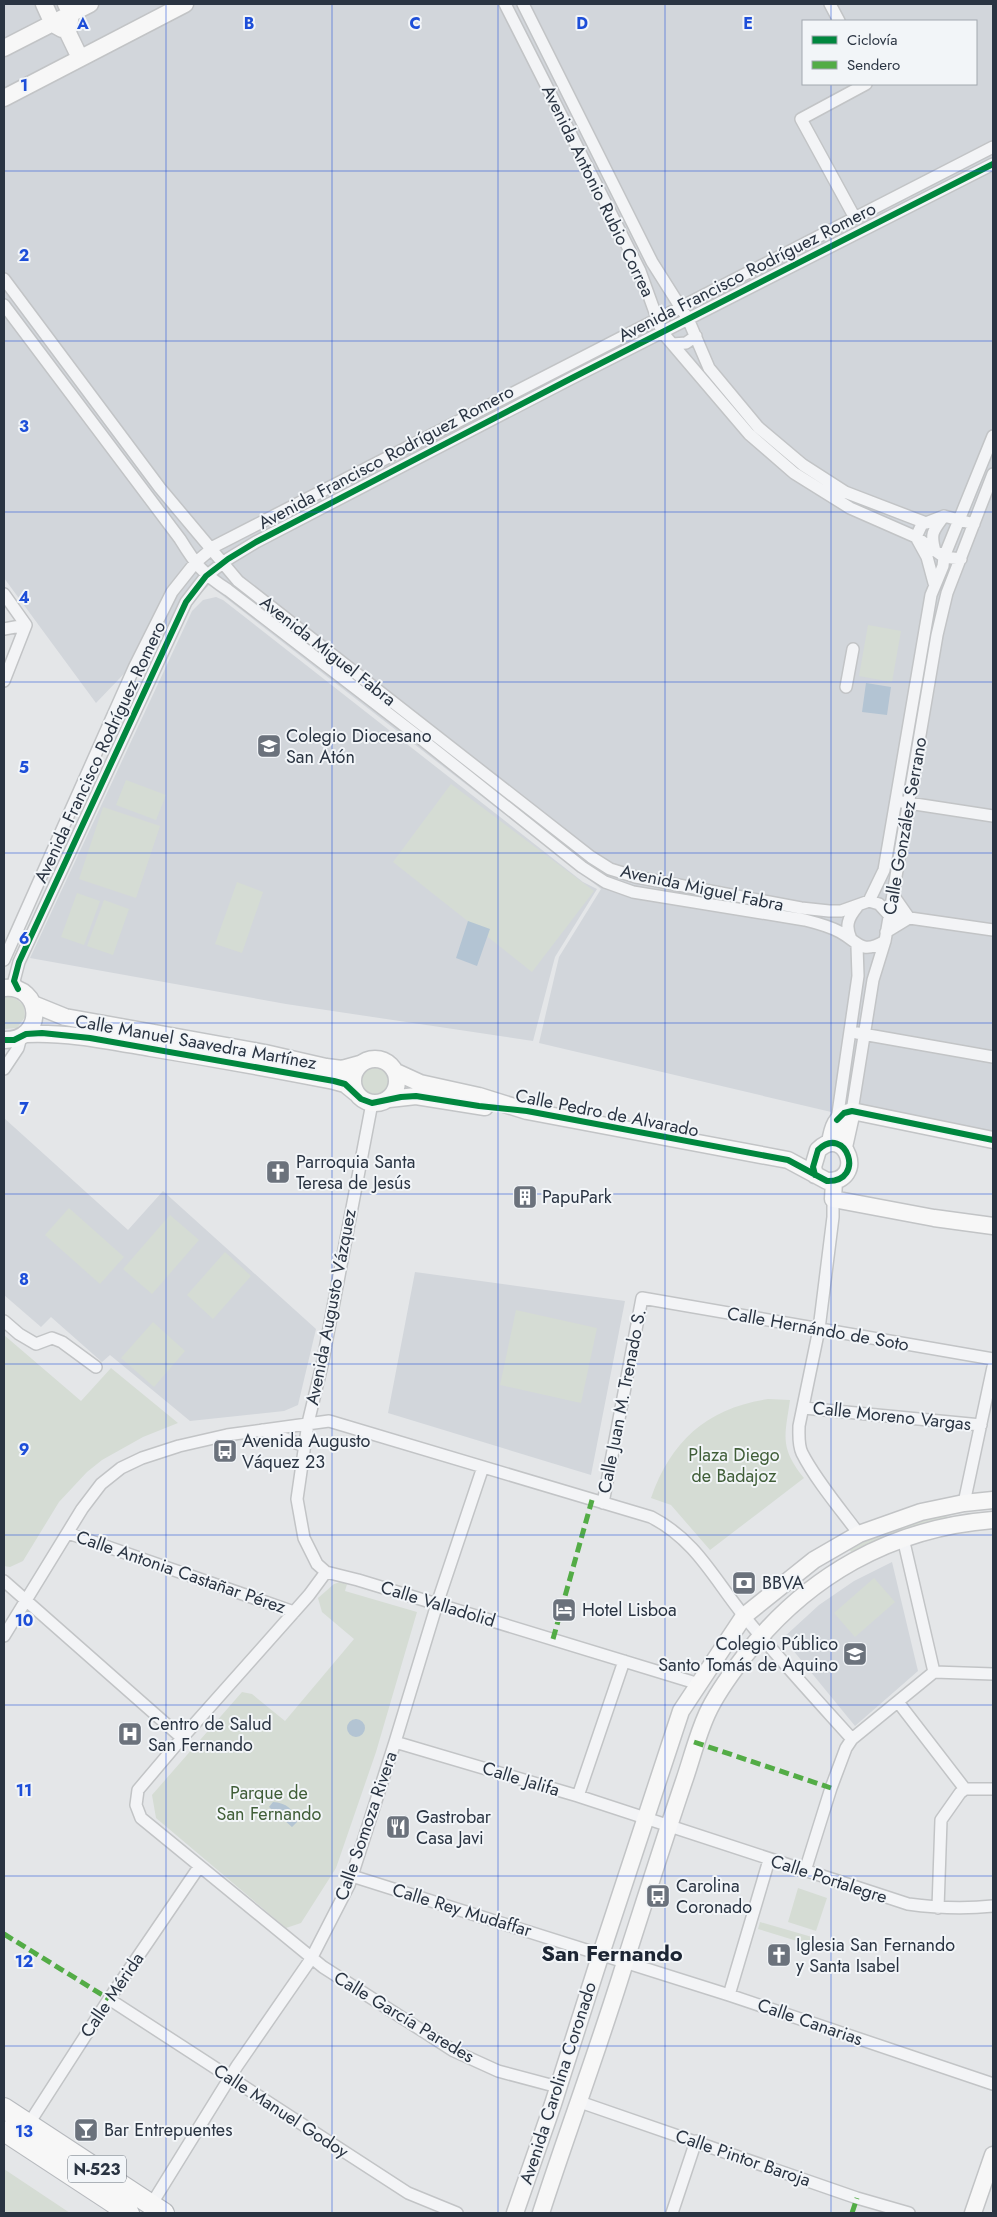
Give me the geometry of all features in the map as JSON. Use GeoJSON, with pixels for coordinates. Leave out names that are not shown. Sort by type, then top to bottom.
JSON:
{"type":"FeatureCollection","features":[{"type":"Feature","properties":{"kind":"highway","name":"N-523"},"geometry":{"type":"LineString","coordinates":[[4,2108],[158,2209]]}},
{"type":"Feature","properties":{"kind":"highway"},"geometry":{"type":"LineString","coordinates":[[28,2125],[28,2134],[32,2141],[70,2167],[84,2184]]}},
{"type":"Feature","properties":{"kind":"highway","name":"N-523"},"geometry":{"type":"LineString","coordinates":[[4,2131],[128,2213]]}},
{"type":"Feature","properties":{"kind":"main road"},"geometry":{"type":"LineString","coordinates":[[44,4],[64,19]]}},
{"type":"Feature","properties":{"kind":"main road"},"geometry":{"type":"LineString","coordinates":[[51,4],[64,19],[80,58]]}},
{"type":"Feature","properties":{"kind":"main road"},"geometry":{"type":"LineString","coordinates":[[4,48],[64,19],[90,4]]}},
{"type":"Feature","properties":{"kind":"main road"},"geometry":{"type":"LineString","coordinates":[[4,98],[185,4]]}},
{"type":"Feature","properties":{"kind":"main road"},"geometry":{"type":"LineString","coordinates":[[11,989],[29,998],[33,1004],[34,1019],[24,1035]]}},
{"type":"Feature","properties":{"kind":"main road","name":"Calle Manuel Saavedra Martínez"},"geometry":{"type":"LineString","coordinates":[[33,1004],[65,1017],[265,1053],[326,1067],[342,1069],[360,1064]]}},
{"type":"Feature","properties":{"kind":"main road","name":"Calle Manuel Saavedra Martínez"},"geometry":{"type":"LineString","coordinates":[[4,1040],[24,1035],[53,1034],[90,1038],[334,1081],[345,1084],[356,1093]]}},
{"type":"Feature","properties":{"kind":"main road"},"geometry":{"type":"LineString","coordinates":[[371,1059],[383,1060],[393,1067],[396,1072],[397,1084],[389,1099],[381,1103],[372,1103],[364,1101],[356,1093],[352,1081],[360,1064],[371,1059]]}},
{"type":"Feature","properties":{"kind":"main road","name":"Calle Pedro de Alvarado"},"geometry":{"type":"LineString","coordinates":[[396,1072],[420,1083],[479,1096],[527,1111]]}},
{"type":"Feature","properties":{"kind":"main road","name":"Calle Pedro de Alvarado"},"geometry":{"type":"LineString","coordinates":[[389,1099],[416,1096],[471,1105],[527,1111],[724,1150],[788,1160],[815,1175]]}},
{"type":"Feature","properties":{"kind":"main road"},"geometry":{"type":"LineString","coordinates":[[830,1147],[847,1152],[850,1163],[845,1174],[834,1181],[827,1181],[815,1175],[813,1167],[830,1147],[857,1108]]}},
{"type":"Feature","properties":{"kind":"main road"},"geometry":{"type":"LineString","coordinates":[[830,1147],[837,1120],[844,1114],[857,1108],[993,1140]]}},
{"type":"Feature","properties":{"kind":"main road","name":"Calle Pedro de Alvarado"},"geometry":{"type":"LineString","coordinates":[[788,1160],[830,1147]]}},
{"type":"Feature","properties":{"kind":"main road"},"geometry":{"type":"LineString","coordinates":[[834,1181],[833,1199],[934,1218],[993,1226]]}},
{"type":"Feature","properties":{"kind":"main road","name":"Avenida Carolina Coronado"},"geometry":{"type":"LineString","coordinates":[[515,2213],[681,1711],[744,1616],[814,1560],[859,1534],[921,1512],[964,1503],[993,1500]]}},
{"type":"Feature","properties":{"kind":"main road","name":"Avenida Carolina Coronado"},"geometry":{"type":"LineString","coordinates":[[540,2213],[626,1962],[687,1774],[694,1742],[708,1711],[729,1676],[761,1636],[796,1600],[829,1575],[874,1550],[904,1538],[959,1523],[993,1520]]}},
{"type":"Feature","properties":{"kind":"main road"},"geometry":{"type":"LineString","coordinates":[[972,2213],[993,2155]]}},
{"type":"Feature","properties":{"kind":"street","name":"Avenida Antonio Rubio Correa"},"geometry":{"type":"LineString","coordinates":[[505,4],[640,271],[662,332],[749,434],[794,474],[850,508],[916,537],[940,558],[961,559]]}},
{"type":"Feature","properties":{"kind":"street","name":"Avenida Antonio Rubio Correa"},"geometry":{"type":"LineString","coordinates":[[523,4],[652,262],[682,306],[709,368],[758,427],[803,465],[845,492],[923,522]]}},
{"type":"Feature","properties":{"kind":"street"},"geometry":{"type":"LineString","coordinates":[[830,4],[838,20]]}},
{"type":"Feature","properties":{"kind":"street"},"geometry":{"type":"LineString","coordinates":[[855,218],[801,119],[864,85]]}},
{"type":"Feature","properties":{"kind":"street","name":"Avenida Francisco Rodríguez Romero"},"geometry":{"type":"LineString","coordinates":[[4,960],[134,668],[172,592],[194,563],[211,549],[254,524],[993,148]]}},
{"type":"Feature","properties":{"kind":"street","name":"Avenida Francisco Rodríguez Romero"},"geometry":{"type":"LineString","coordinates":[[11,989],[19,962],[177,619],[186,602],[206,576],[265,537],[993,164]]}},
{"type":"Feature","properties":{"kind":"street","name":"Avenida Miguel Fabra"},"geometry":{"type":"LineString","coordinates":[[4,279],[160,488],[238,580],[591,857],[610,869],[636,877],[801,908],[841,912],[870,901]]}},
{"type":"Feature","properties":{"kind":"street","name":"Avenida Francisco Rodríguez Romero"},"geometry":{"type":"LineString","coordinates":[[651,299],[660,290],[670,288]]}},
{"type":"Feature","properties":{"kind":"street","name":"Avenida Miguel Fabra"},"geometry":{"type":"LineString","coordinates":[[4,305],[180,539],[194,563],[206,576],[228,590],[415,734],[582,867],[606,882],[633,892],[805,920],[827,926],[854,943]]}},
{"type":"Feature","properties":{"kind":"street","name":"Avenida Francisco Rodríguez Romero"},"geometry":{"type":"LineString","coordinates":[[673,344],[686,343],[696,336]]}},
{"type":"Feature","properties":{"kind":"street"},"geometry":{"type":"LineString","coordinates":[[726,408],[736,401]]}},
{"type":"Feature","properties":{"kind":"street"},"geometry":{"type":"LineString","coordinates":[[940,558],[959,520],[993,436]]}},
{"type":"Feature","properties":{"kind":"street","name":"Calle González Serrano"},"geometry":{"type":"LineString","coordinates":[[857,1108],[863,1035],[873,980],[886,936],[937,635],[947,593],[993,474]]}},
{"type":"Feature","properties":{"kind":"street"},"geometry":{"type":"LineString","coordinates":[[850,508],[856,497]]}},
{"type":"Feature","properties":{"kind":"street"},"geometry":{"type":"LineString","coordinates":[[934,583],[927,557],[916,537],[923,522],[926,523],[944,516],[974,524]]}},
{"type":"Feature","properties":{"kind":"street","name":"Calle González Serrano"},"geometry":{"type":"LineString","coordinates":[[870,901],[884,870],[940,558],[931,538],[944,516]]}},
{"type":"Feature","properties":{"kind":"street"},"geometry":{"type":"LineString","coordinates":[[4,594],[26,625]]}},
{"type":"Feature","properties":{"kind":"street"},"geometry":{"type":"LineString","coordinates":[[4,629],[26,625]]}},
{"type":"Feature","properties":{"kind":"street"},"geometry":{"type":"LineString","coordinates":[[4,681],[26,625]]}},
{"type":"Feature","properties":{"kind":"street"},"geometry":{"type":"LineString","coordinates":[[846,687],[853,649]]}},
{"type":"Feature","properties":{"kind":"street"},"geometry":{"type":"LineString","coordinates":[[896,801],[993,816]]}},
{"type":"Feature","properties":{"kind":"street"},"geometry":{"type":"LineString","coordinates":[[893,895],[909,918]]}},
{"type":"Feature","properties":{"kind":"street"},"geometry":{"type":"LineString","coordinates":[[870,901],[879,904],[889,915],[993,930]]}},
{"type":"Feature","properties":{"kind":"street","name":"Calle González Serrano"},"geometry":{"type":"LineString","coordinates":[[837,1120],[858,976],[854,943],[848,931],[850,916],[857,907]]}},
{"type":"Feature","properties":{"kind":"street"},"geometry":{"type":"LineString","coordinates":[[854,943],[872,948],[909,918]]}},
{"type":"Feature","properties":{"kind":"street"},"geometry":{"type":"LineString","coordinates":[[849,1032],[993,1057]]}},
{"type":"Feature","properties":{"kind":"street"},"geometry":{"type":"LineString","coordinates":[[4,1069],[24,1035]]}},
{"type":"Feature","properties":{"kind":"street","name":"Avenida Augusto Vázquez"},"geometry":{"type":"LineString","coordinates":[[308,1423],[322,1365],[372,1103]]}},
{"type":"Feature","properties":{"kind":"street"},"geometry":{"type":"LineString","coordinates":[[833,1199],[833,1217],[819,1329],[799,1439],[802,1452],[859,1534]]}},
{"type":"Feature","properties":{"kind":"street","name":"Calle Hernándo de Soto"},"geometry":{"type":"LineString","coordinates":[[642,1298],[993,1359]]}},
{"type":"Feature","properties":{"kind":"street","name":"Calle Juan M. Trenado S."},"geometry":{"type":"LineString","coordinates":[[602,1503],[642,1298]]}},
{"type":"Feature","properties":{"kind":"street"},"geometry":{"type":"LineString","coordinates":[[4,1321],[19,1334],[36,1344],[52,1338],[62,1342],[96,1367]]}},
{"type":"Feature","properties":{"kind":"street"},"geometry":{"type":"LineString","coordinates":[[964,1503],[993,1367]]}},
{"type":"Feature","properties":{"kind":"street","name":"Calle Moreno Vargas"},"geometry":{"type":"LineString","coordinates":[[804,1408],[980,1425]]}},
{"type":"Feature","properties":{"kind":"street","name":"Avenida Augusto Vázquez"},"geometry":{"type":"LineString","coordinates":[[4,1636],[82,1509],[101,1484],[121,1468],[179,1446],[260,1430],[329,1420],[651,1518],[671,1528],[698,1554],[744,1616]]}},
{"type":"Feature","properties":{"kind":"street"},"geometry":{"type":"LineString","coordinates":[[308,1423],[297,1500],[304,1538],[318,1564],[326,1572],[294,1612],[138,1790],[136,1805],[141,1818],[311,1959]]}},
{"type":"Feature","properties":{"kind":"street"},"geometry":{"type":"LineString","coordinates":[[260,1430],[304,1446]]}},
{"type":"Feature","properties":{"kind":"street","name":"Calle Somoza Rivera"},"geometry":{"type":"LineString","coordinates":[[158,2209],[231,2079],[311,1959],[352,1876],[396,1742],[437,1604],[483,1467]]}},
{"type":"Feature","properties":{"kind":"street","name":"Calle Antonia Castañar Pérez"},"geometry":{"type":"LineString","coordinates":[[68,1533],[294,1612]]}},
{"type":"Feature","properties":{"kind":"street"},"geometry":{"type":"LineString","coordinates":[[904,1538],[934,1672]]}},
{"type":"Feature","properties":{"kind":"street","name":"Calle Valladolid"},"geometry":{"type":"LineString","coordinates":[[326,1572],[699,1684]]}},
{"type":"Feature","properties":{"kind":"street"},"geometry":{"type":"LineString","coordinates":[[4,1581],[182,1738]]}},
{"type":"Feature","properties":{"kind":"street"},"geometry":{"type":"LineString","coordinates":[[744,1616],[852,1739]]}},
{"type":"Feature","properties":{"kind":"street"},"geometry":{"type":"LineString","coordinates":[[578,1796],[624,1661]]}},
{"type":"Feature","properties":{"kind":"street"},"geometry":{"type":"LineString","coordinates":[[805,1871],[834,1780],[846,1748],[852,1739],[934,1672],[993,1674]]}},
{"type":"Feature","properties":{"kind":"street"},"geometry":{"type":"LineString","coordinates":[[898,1702],[965,1789]]}},
{"type":"Feature","properties":{"kind":"street","name":"Calle Jalifa"},"geometry":{"type":"LineString","coordinates":[[396,1742],[646,1818]]}},
{"type":"Feature","properties":{"kind":"street"},"geometry":{"type":"LineString","coordinates":[[938,1908],[941,1820],[960,1793],[965,1789],[993,1790]]}},
{"type":"Feature","properties":{"kind":"street"},"geometry":{"type":"LineString","coordinates":[[646,1818],[669,1826]]}},
{"type":"Feature","properties":{"kind":"street","name":"Calle Portalegre"},"geometry":{"type":"LineString","coordinates":[[669,1826],[908,1904],[938,1908],[993,1906]]}},
{"type":"Feature","properties":{"kind":"street"},"geometry":{"type":"LineString","coordinates":[[729,1994],[769,1860]]}},
{"type":"Feature","properties":{"kind":"street","name":"Calle Mérida"},"geometry":{"type":"LineString","coordinates":[[28,2125],[109,1999],[199,1867]]}},
{"type":"Feature","properties":{"kind":"street","name":"Calle Rey Mudaffar"},"geometry":{"type":"LineString","coordinates":[[352,1876],[601,1954]]}},
{"type":"Feature","properties":{"kind":"street"},"geometry":{"type":"LineString","coordinates":[[601,1954],[626,1962]]}},
{"type":"Feature","properties":{"kind":"street","name":"Calle García Paredes"},"geometry":{"type":"LineString","coordinates":[[311,1959],[454,2051],[498,2071],[558,2087]]}},
{"type":"Feature","properties":{"kind":"street","name":"Calle Canarias"},"geometry":{"type":"LineString","coordinates":[[626,1962],[729,1994],[993,2084]]}},
{"type":"Feature","properties":{"kind":"street","name":"Calle Manuel Godoy"},"geometry":{"type":"LineString","coordinates":[[109,1999],[408,2193],[457,2213]]}},
{"type":"Feature","properties":{"kind":"street","name":"Calle Pintor Baroja"},"geometry":{"type":"LineString","coordinates":[[577,2101],[857,2198],[909,2213]]}},
{"type":"Feature","properties":{"kind":"street"},"geometry":{"type":"LineString","coordinates":[[672,2213],[696,2141]]}},
{"type":"Feature","properties":{"kind":"shaded area"},"geometry":{"type":"Polygon","coordinates":[[[4,4],[993,4],[993,1142],[844,1115],[539,1043],[559,957],[601,889],[209,585],[96,703],[4,578],[4,4]]]}},
{"type":"Feature","properties":{"kind":"shaded area","name":"Colegio Diocesano San Atón"},"geometry":{"type":"Polygon","coordinates":[[[216,597],[223,600],[583,882],[597,889],[555,957],[533,1041],[286,1004],[30,958],[192,611],[203,600],[216,597]]]}},
{"type":"Feature","properties":{"kind":"shaded area"},"geometry":{"type":"Polygon","coordinates":[[[4,1118],[128,1230],[163,1191],[316,1329],[298,1405],[284,1411],[190,1421],[110,1355],[102,1362],[51,1317],[41,1327],[4,1295],[4,1118]]]}},
{"type":"Feature","properties":{"kind":"shaded area"},"geometry":{"type":"Polygon","coordinates":[[[415,1272],[625,1301],[591,1475],[388,1413],[415,1272]]]}},
{"type":"Feature","properties":{"kind":"shaded area","name":"Colegio Público Santo Tomás de Aquino"},"geometry":{"type":"Polygon","coordinates":[[[892,1562],[918,1671],[855,1726],[783,1638],[819,1605],[854,1581],[892,1562]]]}},
{"type":"Feature","properties":{"kind":"green space"},"geometry":{"type":"Polygon","coordinates":[[[868,625],[901,631],[892,682],[859,676],[868,625]]]}},
{"type":"Feature","properties":{"kind":"green space"},"geometry":{"type":"Polygon","coordinates":[[[126,780],[166,795],[156,820],[116,805],[126,780]]]}},
{"type":"Feature","properties":{"kind":"green space"},"geometry":{"type":"Polygon","coordinates":[[[451,784],[594,891],[532,972],[393,862],[451,784]]]}},
{"type":"Feature","properties":{"kind":"green space"},"geometry":{"type":"Polygon","coordinates":[[[103,807],[160,826],[136,898],[79,879],[103,807]]]}},
{"type":"Feature","properties":{"kind":"green space"},"geometry":{"type":"Polygon","coordinates":[[[237,882],[263,892],[242,953],[215,944],[237,882]]]}},
{"type":"Feature","properties":{"kind":"green space"},"geometry":{"type":"Polygon","coordinates":[[[77,893],[100,901],[84,945],[61,937],[77,893]]]}},
{"type":"Feature","properties":{"kind":"green space"},"geometry":{"type":"Polygon","coordinates":[[[104,900],[129,909],[113,955],[87,946],[104,900]]]}},
{"type":"Feature","properties":{"kind":"green space"},"geometry":{"type":"Polygon","coordinates":[[[12,996],[24,1005],[25,1017],[17,1028],[4,1029],[4,997],[12,996]]]}},
{"type":"Feature","properties":{"kind":"green space"},"geometry":{"type":"Polygon","coordinates":[[[375,1068],[384,1072],[388,1081],[384,1090],[375,1094],[366,1090],[362,1081],[366,1072],[375,1068]]]}},
{"type":"Feature","properties":{"kind":"green space"},"geometry":{"type":"Polygon","coordinates":[[[69,1208],[124,1257],[100,1284],[45,1235],[69,1208]]]}},
{"type":"Feature","properties":{"kind":"green space"},"geometry":{"type":"Polygon","coordinates":[[[170,1215],[199,1240],[152,1294],[123,1269],[170,1215]]]}},
{"type":"Feature","properties":{"kind":"green space"},"geometry":{"type":"Polygon","coordinates":[[[225,1252],[251,1276],[213,1319],[187,1295],[225,1252]]]}},
{"type":"Feature","properties":{"kind":"green space"},"geometry":{"type":"Polygon","coordinates":[[[516,1310],[597,1328],[581,1403],[500,1385],[516,1310]]]}},
{"type":"Feature","properties":{"kind":"green space"},"geometry":{"type":"Polygon","coordinates":[[[153,1322],[185,1351],[154,1387],[121,1358],[153,1322]]]}},
{"type":"Feature","properties":{"kind":"green space"},"geometry":{"type":"Polygon","coordinates":[[[4,1335],[81,1401],[111,1368],[178,1423],[143,1437],[102,1460],[87,1472],[59,1502],[23,1561],[10,1567],[4,1566],[4,1335]]]}},
{"type":"Feature","properties":{"kind":"green space","name":"Plaza Diego de Badajoz"},"geometry":{"type":"Polygon","coordinates":[[[768,1399],[790,1400],[786,1432],[787,1449],[804,1478],[710,1550],[671,1505],[651,1498],[659,1477],[669,1459],[694,1430],[727,1410],[747,1403],[768,1399]]]}},
{"type":"Feature","properties":{"kind":"green space"},"geometry":{"type":"Polygon","coordinates":[[[947,1514],[948,1519],[901,1531],[851,1552],[848,1547],[896,1528],[947,1514]]]}},
{"type":"Feature","properties":{"kind":"green space"},"geometry":{"type":"Polygon","coordinates":[[[874,1578],[895,1602],[855,1637],[834,1613],[874,1578]]]}},
{"type":"Feature","properties":{"kind":"green space","name":"Parque de San Fernando"},"geometry":{"type":"Polygon","coordinates":[[[340,1582],[347,1584],[345,1591],[417,1612],[376,1752],[336,1868],[301,1923],[286,1928],[156,1818],[152,1795],[242,1692],[252,1694],[285,1721],[354,1639],[322,1612],[318,1598],[334,1584],[340,1582]]]}},
{"type":"Feature","properties":{"kind":"green space"},"geometry":{"type":"Polygon","coordinates":[[[798,1888],[827,1898],[816,1931],[788,1922],[798,1888]]]}},
{"type":"Feature","properties":{"kind":"green space"},"geometry":{"type":"Polygon","coordinates":[[[760,1922],[812,1937],[810,1945],[758,1929],[760,1922]]]}},
{"type":"Feature","properties":{"kind":"green space"},"geometry":{"type":"Polygon","coordinates":[[[4,2169],[70,2213],[4,2213],[4,2169]]]}},
{"type":"Feature","properties":{"kind":"water"},"geometry":{"type":"Polygon","coordinates":[[[866,683],[891,687],[887,715],[862,712],[866,683]]]}},
{"type":"Feature","properties":{"kind":"water"},"geometry":{"type":"Polygon","coordinates":[[[468,921],[490,929],[477,966],[456,958],[468,921]]]}},
{"type":"Feature","properties":{"kind":"water"},"geometry":{"type":"Polygon","coordinates":[[[352,1719],[360,1719],[365,1724],[363,1735],[352,1737],[347,1732],[347,1724],[352,1719]]]}},
{"type":"Feature","properties":{"kind":"water"},"geometry":{"type":"Polygon","coordinates":[[[273,1802],[286,1805],[292,1810],[297,1822],[292,1827],[269,1807],[273,1802]]]}},
{"type":"Feature","properties":{"kind":"marked path"},"geometry":{"type":"LineString","coordinates":[[553,1639],[592,1500]]}},
{"type":"Feature","properties":{"kind":"marked path"},"geometry":{"type":"LineString","coordinates":[[694,1742],[831,1788]]}},
{"type":"Feature","properties":{"kind":"marked path"},"geometry":{"type":"LineString","coordinates":[[4,1934],[109,1999]]}},
{"type":"Feature","properties":{"kind":"marked path"},"geometry":{"type":"LineString","coordinates":[[852,2213],[857,2198]]}},
{"type":"Feature","properties":{"kind":"cycle path"},"geometry":{"type":"LineString","coordinates":[[18,989],[14,981],[19,962],[186,602],[206,576],[228,559],[256,542],[572,378],[993,164]]}},
{"type":"Feature","properties":{"kind":"cycle path"},"geometry":{"type":"LineString","coordinates":[[4,1040],[14,1040],[26,1034],[42,1033],[90,1038],[334,1081],[345,1084],[361,1099],[372,1103],[416,1096],[527,1111],[788,1160],[827,1181],[839,1179],[846,1173],[849,1165],[848,1156],[844,1148],[837,1144],[828,1144],[818,1150],[813,1167],[815,1175]]}},
{"type":"Feature","properties":{"kind":"cycle path"},"geometry":{"type":"LineString","coordinates":[[837,1120],[844,1113],[852,1111],[993,1140]]}},
{"type":"Feature","properties":{"kind":"place","name":"Colegio Diocesano San Atón"},"geometry":{"type":"Point","coordinates":[269,746]}},
{"type":"Feature","properties":{"kind":"place","name":"Parroquia Santa Teresa de Jesús"},"geometry":{"type":"Point","coordinates":[278,1172]}},
{"type":"Feature","properties":{"kind":"place","name":"PapuPark"},"geometry":{"type":"Point","coordinates":[525,1197]}},
{"type":"Feature","properties":{"kind":"place","name":"Avenida Augusto Váquez 23"},"geometry":{"type":"Point","coordinates":[225,1451]}},
{"type":"Feature","properties":{"kind":"place","name":"BBVA"},"geometry":{"type":"Point","coordinates":[744,1583]}},
{"type":"Feature","properties":{"kind":"place","name":"Hotel Lisboa"},"geometry":{"type":"Point","coordinates":[564,1610]}},
{"type":"Feature","properties":{"kind":"place","name":"Colegio Público Santo Tomás de Aquino"},"geometry":{"type":"Point","coordinates":[855,1654]}},
{"type":"Feature","properties":{"kind":"place","name":"Centro de Salud San Fernando"},"geometry":{"type":"Point","coordinates":[130,1734]}},
{"type":"Feature","properties":{"kind":"place","name":"Gastrobar Casa Javi"},"geometry":{"type":"Point","coordinates":[398,1827]}},
{"type":"Feature","properties":{"kind":"place","name":"Carolina Coronado"},"geometry":{"type":"Point","coordinates":[658,1896]}},
{"type":"Feature","properties":{"kind":"place","name":"Iglesia San Fernando y Santa Isabel"},"geometry":{"type":"Point","coordinates":[779,1955]}},
{"type":"Feature","properties":{"kind":"place","name":"Bar Entrepuentes"},"geometry":{"type":"Point","coordinates":[86,2130]}},
{"type":"Feature","properties":{"kind":"district","name":"San Fernando"},"geometry":{"type":"Point","coordinates":[612,1953]}}]}
